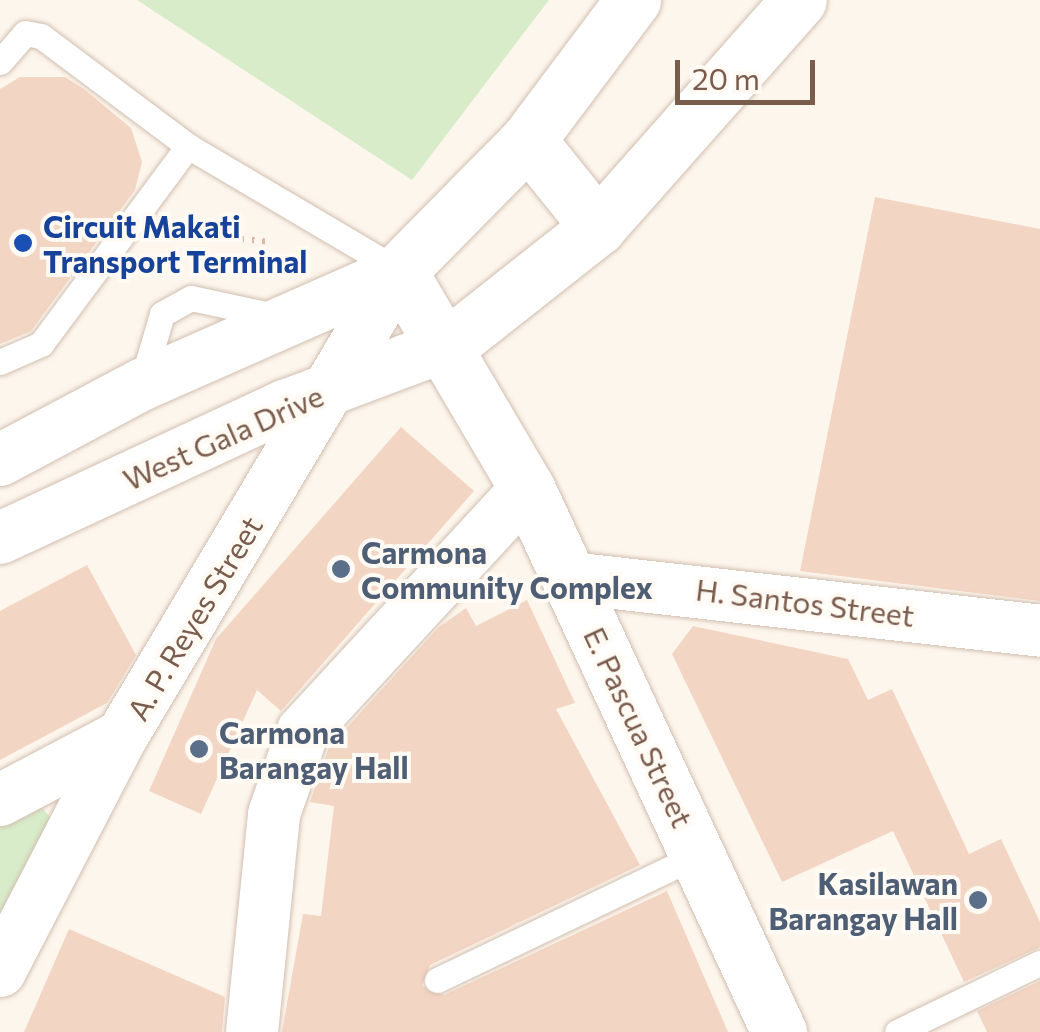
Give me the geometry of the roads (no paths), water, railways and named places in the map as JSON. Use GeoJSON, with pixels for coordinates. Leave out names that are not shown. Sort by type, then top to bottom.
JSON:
{"type":"FeatureCollection","features":[{"type":"Feature","properties":{"kind":"street"},"geometry":{"type":"LineString","coordinates":[[0,460],[141,384],[294,322],[399,271],[528,140],[633,0]]}},
{"type":"Feature","properties":{"kind":"street"},"geometry":{"type":"LineString","coordinates":[[450,344],[598,227],[777,9]]}},
{"type":"Feature","properties":{"kind":"street"},"geometry":{"type":"LineString","coordinates":[[528,140],[598,227]]}},
{"type":"Feature","properties":{"kind":"street","name":"E. Pascua Street"},"geometry":{"type":"LineString","coordinates":[[399,271],[450,344],[534,502],[779,1032]]}},
{"type":"Feature","properties":{"kind":"street","name":"A. P. Reyes Street"},"geometry":{"type":"LineString","coordinates":[[0,971],[122,736],[399,271]]}},
{"type":"Feature","properties":{"kind":"street","name":"West Gala Drive"},"geometry":{"type":"LineString","coordinates":[[0,538],[332,388],[450,344]]}},
{"type":"Feature","properties":{"kind":"street"},"geometry":{"type":"LineString","coordinates":[[252,1032],[284,772],[302,731],[426,595],[534,502]]}},
{"type":"Feature","properties":{"kind":"street","name":"H. Santos Street"},"geometry":{"type":"LineString","coordinates":[[570,578],[1040,631]]}},
{"type":"Feature","properties":{"kind":"street"},"geometry":{"type":"LineString","coordinates":[[0,800],[122,736]]}},
{"type":"Feature","properties":{"kind":"lane"},"geometry":{"type":"LineString","coordinates":[[0,62],[25,33],[41,36],[188,146],[399,271]]}},
{"type":"Feature","properties":{"kind":"lane"},"geometry":{"type":"LineString","coordinates":[[0,362],[41,344],[188,146]]}},
{"type":"Feature","properties":{"kind":"lane"},"geometry":{"type":"LineString","coordinates":[[437,980],[698,855]]}},
{"type":"Feature","properties":{"kind":"lane"},"geometry":{"type":"LineString","coordinates":[[898,1032],[1040,963]]}},
{"type":"Feature","properties":{"kind":"place","name":"Circuit Makati Transport Terminal"},"geometry":{"type":"Point","coordinates":[23,243]}},
{"type":"Feature","properties":{"kind":"place","name":"Carmona Community Complex"},"geometry":{"type":"Point","coordinates":[341,569]}},
{"type":"Feature","properties":{"kind":"place","name":"Carmona Barangay Hall"},"geometry":{"type":"Point","coordinates":[199,749]}},
{"type":"Feature","properties":{"kind":"place","name":"Kasilawan Barangay Hall"},"geometry":{"type":"Point","coordinates":[978,900]}}]}
